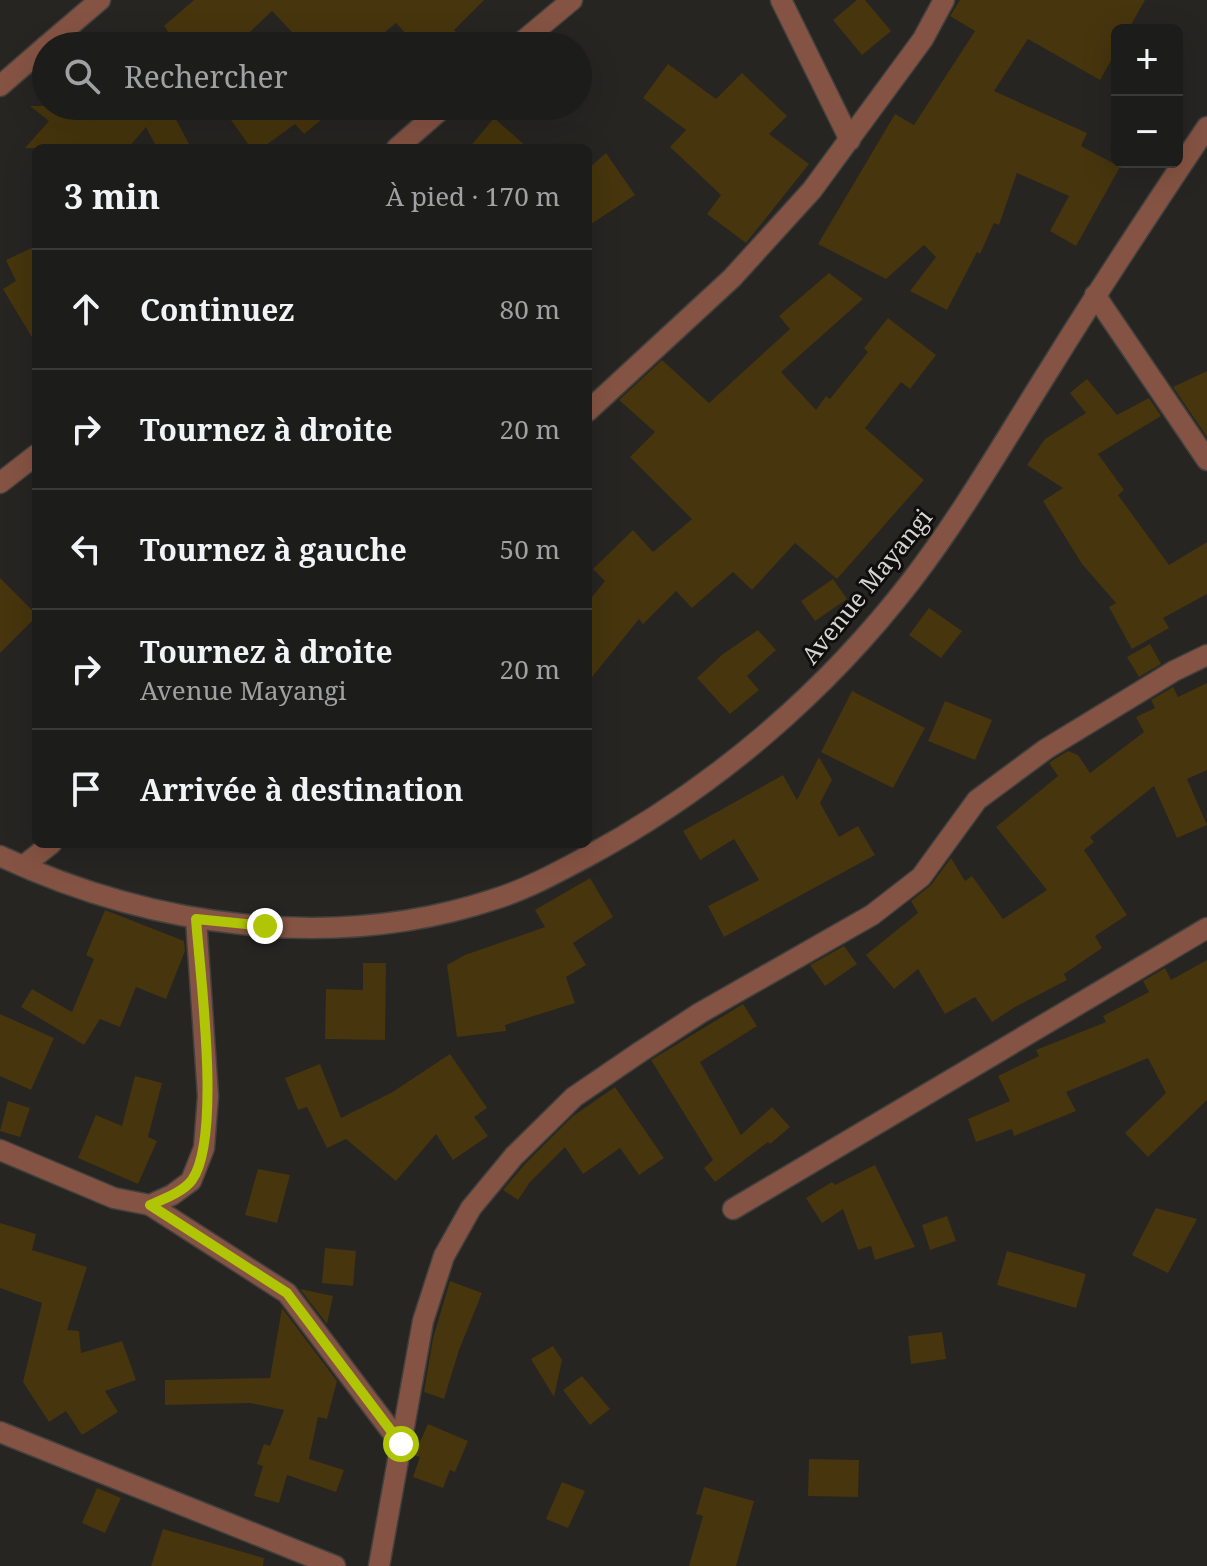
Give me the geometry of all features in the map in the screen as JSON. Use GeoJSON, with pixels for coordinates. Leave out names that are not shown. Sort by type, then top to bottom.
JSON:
{"type":"FeatureCollection","features":[{"type":"Feature","properties":{"kind":"street"},"geometry":{"type":"LineString","coordinates":[[62,32],[100,0]]}},
{"type":"Feature","properties":{"kind":"street"},"geometry":{"type":"LineString","coordinates":[[534,32],[572,0]]}},
{"type":"Feature","properties":{"kind":"street"},"geometry":{"type":"LineString","coordinates":[[781,0],[850,140]]}},
{"type":"Feature","properties":{"kind":"street"},"geometry":{"type":"LineString","coordinates":[[592,407],[732,278],[812,190],[923,39],[944,0]]}},
{"type":"Feature","properties":{"kind":"street"},"geometry":{"type":"LineString","coordinates":[[0,86],[32,58]]}},
{"type":"Feature","properties":{"kind":"street"},"geometry":{"type":"LineString","coordinates":[[402,144],[429,120]]}},
{"type":"Feature","properties":{"kind":"street","name":"Avenue Mayangi"},"geometry":{"type":"LineString","coordinates":[[0,856],[76,886],[196,919],[334,929],[450,912],[496,899],[544,879],[615,841],[672,805],[777,727],[850,654],[912,580],[957,516],[1095,295],[1207,127]]}},
{"type":"Feature","properties":{"kind":"street"},"geometry":{"type":"LineString","coordinates":[[1095,295],[1207,460]]}},
{"type":"Feature","properties":{"kind":"street"},"geometry":{"type":"LineString","coordinates":[[0,483],[32,458]]}},
{"type":"Feature","properties":{"kind":"street"},"geometry":{"type":"LineString","coordinates":[[379,1566],[423,1321],[444,1256],[471,1208],[514,1156],[574,1097],[700,1013],[872,915],[921,877],[977,800],[1046,749],[1174,671],[1207,655]]}},
{"type":"Feature","properties":{"kind":"street"},"geometry":{"type":"LineString","coordinates":[[23,866],[46,848]]}},
{"type":"Feature","properties":{"kind":"street"},"geometry":{"type":"LineString","coordinates":[[150,1205],[172,1195],[191,1181],[204,1148],[208,1096],[196,919]]}},
{"type":"Feature","properties":{"kind":"street"},"geometry":{"type":"LineString","coordinates":[[733,1209],[1207,928]]}},
{"type":"Feature","properties":{"kind":"street"},"geometry":{"type":"LineString","coordinates":[[3,1158],[114,1198],[150,1205],[287,1293],[401,1444]]}},
{"type":"Feature","properties":{"kind":"street"},"geometry":{"type":"LineString","coordinates":[[0,1432],[335,1566]]}},
{"type":"Feature","properties":{"kind":"building"},"geometry":{"type":"Polygon","coordinates":[[[194,0],[484,0],[454,30],[456,32],[404,32],[396,23],[385,32],[292,32],[272,11],[250,32],[168,32],[164,26],[194,0]]]}},
{"type":"Feature","properties":{"kind":"building"},"geometry":{"type":"Polygon","coordinates":[[[857,0],[865,0],[891,31],[862,55],[833,20],[857,0]]]}},
{"type":"Feature","properties":{"kind":"building"},"geometry":{"type":"Polygon","coordinates":[[[960,0],[1145,0],[1131,24],[1111,24],[1111,61],[1100,80],[1028,39],[994,91],[1087,133],[1081,146],[1111,162],[1111,168],[1119,168],[1076,246],[1050,231],[1069,196],[1017,173],[999,225],[994,223],[980,254],[977,252],[947,310],[910,291],[936,257],[924,245],[886,279],[818,244],[895,114],[914,125],[975,31],[950,16],[960,0]]]}},
{"type":"Feature","properties":{"kind":"building"},"geometry":{"type":"Polygon","coordinates":[[[668,64],[716,99],[742,73],[787,116],[769,134],[809,164],[746,243],[707,214],[721,195],[670,147],[686,130],[643,98],[668,64]]]}},
{"type":"Feature","properties":{"kind":"building"},"geometry":{"type":"Polygon","coordinates":[[[176,120],[189,144],[155,144],[146,127],[131,144],[32,144],[32,148],[25,148],[49,121],[176,120]]]}},
{"type":"Feature","properties":{"kind":"building"},"geometry":{"type":"Polygon","coordinates":[[[231,120],[321,120],[304,134],[295,124],[268,144],[248,144],[231,120]]]}},
{"type":"Feature","properties":{"kind":"building"},"geometry":{"type":"Polygon","coordinates":[[[492,120],[496,120],[523,144],[472,144],[492,120]]]}},
{"type":"Feature","properties":{"kind":"building"},"geometry":{"type":"Polygon","coordinates":[[[606,153],[635,195],[592,223],[592,165],[606,153]]]}},
{"type":"Feature","properties":{"kind":"building"},"geometry":{"type":"Polygon","coordinates":[[[32,248],[32,337],[3,289],[16,281],[6,260],[32,248]]]}},
{"type":"Feature","properties":{"kind":"building"},"geometry":{"type":"Polygon","coordinates":[[[829,273],[863,299],[781,372],[816,410],[826,396],[830,399],[868,352],[864,348],[888,318],[936,355],[910,389],[901,382],[865,428],[924,480],[837,579],[795,543],[752,590],[733,572],[692,608],[676,591],[643,624],[639,619],[592,677],[592,597],[605,581],[593,569],[633,530],[653,552],[692,519],[630,457],[655,432],[619,400],[662,360],[709,403],[790,329],[779,316],[829,273]]]}},
{"type":"Feature","properties":{"kind":"building"},"geometry":{"type":"Polygon","coordinates":[[[1207,371],[1207,437],[1173,387],[1207,371]]]}},
{"type":"Feature","properties":{"kind":"building"},"geometry":{"type":"Polygon","coordinates":[[[1087,379],[1117,415],[1149,398],[1161,416],[1098,454],[1124,490],[1118,495],[1169,565],[1207,542],[1207,594],[1163,618],[1169,628],[1132,649],[1109,607],[1116,603],[1082,564],[1043,501],[1063,488],[1027,465],[1045,439],[1086,413],[1070,393],[1087,379]]]}},
{"type":"Feature","properties":{"kind":"building"},"geometry":{"type":"Polygon","coordinates":[[[0,578],[32,610],[32,621],[0,653],[0,578]]]}},
{"type":"Feature","properties":{"kind":"building"},"geometry":{"type":"Polygon","coordinates":[[[833,579],[847,599],[815,621],[801,601],[833,579]]]}},
{"type":"Feature","properties":{"kind":"building"},"geometry":{"type":"Polygon","coordinates":[[[929,608],[962,631],[941,658],[909,635],[929,608]]]}},
{"type":"Feature","properties":{"kind":"building"},"geometry":{"type":"Polygon","coordinates":[[[758,630],[776,650],[747,676],[759,690],[730,714],[697,678],[723,654],[758,630]]]}},
{"type":"Feature","properties":{"kind":"building"},"geometry":{"type":"Polygon","coordinates":[[[1150,644],[1161,664],[1139,677],[1127,657],[1150,644]]]}},
{"type":"Feature","properties":{"kind":"building"},"geometry":{"type":"Polygon","coordinates":[[[1207,683],[1207,770],[1187,779],[1207,825],[1177,838],[1154,786],[1090,837],[1094,842],[1084,850],[1127,915],[1095,936],[1102,948],[1064,974],[1067,980],[992,1022],[975,997],[945,1014],[918,969],[894,989],[866,955],[918,913],[911,901],[931,885],[951,858],[965,881],[972,876],[1003,919],[1047,890],[996,827],[1058,776],[1049,763],[1053,760],[1068,751],[1078,755],[1090,773],[1144,732],[1136,717],[1155,708],[1151,700],[1173,687],[1178,697],[1207,683]]]}},
{"type":"Feature","properties":{"kind":"building"},"geometry":{"type":"Polygon","coordinates":[[[852,691],[925,728],[893,788],[821,752],[852,691]]]}},
{"type":"Feature","properties":{"kind":"building"},"geometry":{"type":"Polygon","coordinates":[[[945,701],[992,720],[975,760],[928,741],[945,701]]]}},
{"type":"Feature","properties":{"kind":"building"},"geometry":{"type":"Polygon","coordinates":[[[819,757],[832,780],[820,803],[839,837],[858,826],[875,855],[724,937],[708,906],[759,880],[734,839],[700,860],[683,831],[783,775],[797,800],[819,757]]]}},
{"type":"Feature","properties":{"kind":"building"},"geometry":{"type":"Polygon","coordinates":[[[590,878],[613,917],[573,943],[586,965],[566,977],[575,1003],[505,1025],[506,1031],[457,1037],[447,965],[465,955],[545,927],[535,910],[590,878]]]}},
{"type":"Feature","properties":{"kind":"building"},"geometry":{"type":"Polygon","coordinates":[[[105,910],[184,941],[185,951],[166,999],[136,987],[120,1027],[100,1019],[84,1045],[21,1007],[32,989],[72,1012],[94,959],[86,955],[105,910]]]}},
{"type":"Feature","properties":{"kind":"building"},"geometry":{"type":"Polygon","coordinates":[[[844,946],[857,964],[825,986],[810,965],[844,946]]]}},
{"type":"Feature","properties":{"kind":"building"},"geometry":{"type":"Polygon","coordinates":[[[1207,960],[1207,1100],[1148,1157],[1125,1133],[1166,1093],[1148,1058],[1066,1092],[1076,1111],[1014,1136],[1012,1129],[976,1142],[968,1119],[1010,1101],[998,1076],[1039,1056],[1036,1050],[1106,1022],[1103,1016],[1149,992],[1143,981],[1165,968],[1171,980],[1207,960]]]}},
{"type":"Feature","properties":{"kind":"building"},"geometry":{"type":"Polygon","coordinates":[[[363,963],[386,963],[385,1040],[325,1039],[326,989],[363,990],[363,963]]]}},
{"type":"Feature","properties":{"kind":"building"},"geometry":{"type":"Polygon","coordinates":[[[743,1004],[757,1026],[700,1062],[741,1135],[772,1107],[790,1127],[715,1182],[704,1168],[713,1160],[651,1060],[743,1004]]]}},
{"type":"Feature","properties":{"kind":"building"},"geometry":{"type":"Polygon","coordinates":[[[0,1014],[54,1038],[31,1090],[0,1076],[0,1014]]]}},
{"type":"Feature","properties":{"kind":"building"},"geometry":{"type":"Polygon","coordinates":[[[450,1054],[487,1108],[474,1117],[488,1136],[453,1160],[436,1134],[396,1181],[346,1139],[327,1148],[307,1107],[298,1110],[285,1078],[320,1064],[341,1118],[391,1093],[450,1054]]]}},
{"type":"Feature","properties":{"kind":"building"},"geometry":{"type":"Polygon","coordinates":[[[135,1076],[162,1083],[148,1137],[157,1141],[138,1184],[78,1158],[96,1115],[122,1126],[135,1076]]]}},
{"type":"Feature","properties":{"kind":"building"},"geometry":{"type":"Polygon","coordinates":[[[615,1087],[664,1158],[639,1175],[620,1148],[583,1174],[565,1147],[530,1182],[518,1200],[503,1190],[573,1116],[615,1087]]]}},
{"type":"Feature","properties":{"kind":"building"},"geometry":{"type":"Polygon","coordinates":[[[8,1101],[30,1108],[20,1137],[0,1131],[8,1101]]]}},
{"type":"Feature","properties":{"kind":"building"},"geometry":{"type":"Polygon","coordinates":[[[875,1165],[915,1247],[875,1260],[871,1246],[858,1250],[843,1209],[822,1223],[806,1198],[832,1182],[835,1185],[875,1165]]]}},
{"type":"Feature","properties":{"kind":"building"},"geometry":{"type":"Polygon","coordinates":[[[258,1169],[290,1175],[277,1223],[245,1215],[258,1169]]]}},
{"type":"Feature","properties":{"kind":"building"},"geometry":{"type":"Polygon","coordinates":[[[1156,1208],[1197,1219],[1168,1273],[1132,1255],[1156,1208]]]}},
{"type":"Feature","properties":{"kind":"building"},"geometry":{"type":"Polygon","coordinates":[[[947,1216],[956,1241],[930,1250],[922,1225],[947,1216]]]}},
{"type":"Feature","properties":{"kind":"building"},"geometry":{"type":"Polygon","coordinates":[[[0,1223],[36,1234],[32,1250],[87,1267],[67,1330],[79,1331],[81,1353],[122,1341],[136,1380],[105,1391],[118,1412],[82,1435],[66,1411],[49,1422],[23,1382],[42,1303],[0,1288],[0,1223]]]}},
{"type":"Feature","properties":{"kind":"building"},"geometry":{"type":"Polygon","coordinates":[[[325,1248],[356,1251],[353,1286],[322,1283],[325,1248]]]}},
{"type":"Feature","properties":{"kind":"building"},"geometry":{"type":"Polygon","coordinates":[[[1007,1251],[1086,1274],[1076,1308],[997,1285],[1007,1251]]]}},
{"type":"Feature","properties":{"kind":"building"},"geometry":{"type":"Polygon","coordinates":[[[450,1281],[482,1293],[459,1350],[444,1399],[424,1392],[433,1338],[450,1281]]]}},
{"type":"Feature","properties":{"kind":"building"},"geometry":{"type":"Polygon","coordinates":[[[300,1289],[333,1296],[327,1324],[300,1289]]]}},
{"type":"Feature","properties":{"kind":"building"},"geometry":{"type":"Polygon","coordinates":[[[282,1308],[337,1381],[327,1419],[318,1417],[309,1459],[344,1470],[336,1492],[287,1475],[279,1503],[254,1496],[263,1466],[257,1464],[264,1444],[270,1446],[284,1410],[250,1403],[165,1405],[165,1380],[270,1378],[282,1308]]]}},
{"type":"Feature","properties":{"kind":"building"},"geometry":{"type":"Polygon","coordinates":[[[942,1332],[946,1359],[911,1364],[908,1336],[942,1332]]]}},
{"type":"Feature","properties":{"kind":"building"},"geometry":{"type":"Polygon","coordinates":[[[553,1346],[562,1360],[554,1397],[531,1359],[553,1346]]]}},
{"type":"Feature","properties":{"kind":"building"},"geometry":{"type":"Polygon","coordinates":[[[582,1376],[610,1409],[590,1425],[563,1390],[582,1376]]]}},
{"type":"Feature","properties":{"kind":"building"},"geometry":{"type":"Polygon","coordinates":[[[428,1424],[468,1441],[455,1472],[450,1470],[443,1488],[413,1477],[420,1457],[414,1455],[428,1424]]]}},
{"type":"Feature","properties":{"kind":"building"},"geometry":{"type":"Polygon","coordinates":[[[809,1459],[859,1460],[858,1497],[808,1496],[809,1459]]]}},
{"type":"Feature","properties":{"kind":"building"},"geometry":{"type":"Polygon","coordinates":[[[562,1482],[585,1491],[568,1528],[546,1519],[562,1482]]]}},
{"type":"Feature","properties":{"kind":"building"},"geometry":{"type":"Polygon","coordinates":[[[704,1487],[754,1501],[736,1566],[689,1566],[703,1516],[696,1514],[704,1487]]]}},
{"type":"Feature","properties":{"kind":"building"},"geometry":{"type":"Polygon","coordinates":[[[97,1488],[121,1498],[105,1533],[82,1523],[97,1488]]]}},
{"type":"Feature","properties":{"kind":"building"},"geometry":{"type":"Polygon","coordinates":[[[163,1529],[264,1558],[263,1566],[151,1566],[163,1529]]]}},
{"type":"Feature","properties":{"kind":"route"},"geometry":{"type":"LineString","coordinates":[[265,926],[196,919],[208,1096],[204,1148],[191,1181],[172,1195],[150,1205],[287,1293],[401,1444]]}}]}
